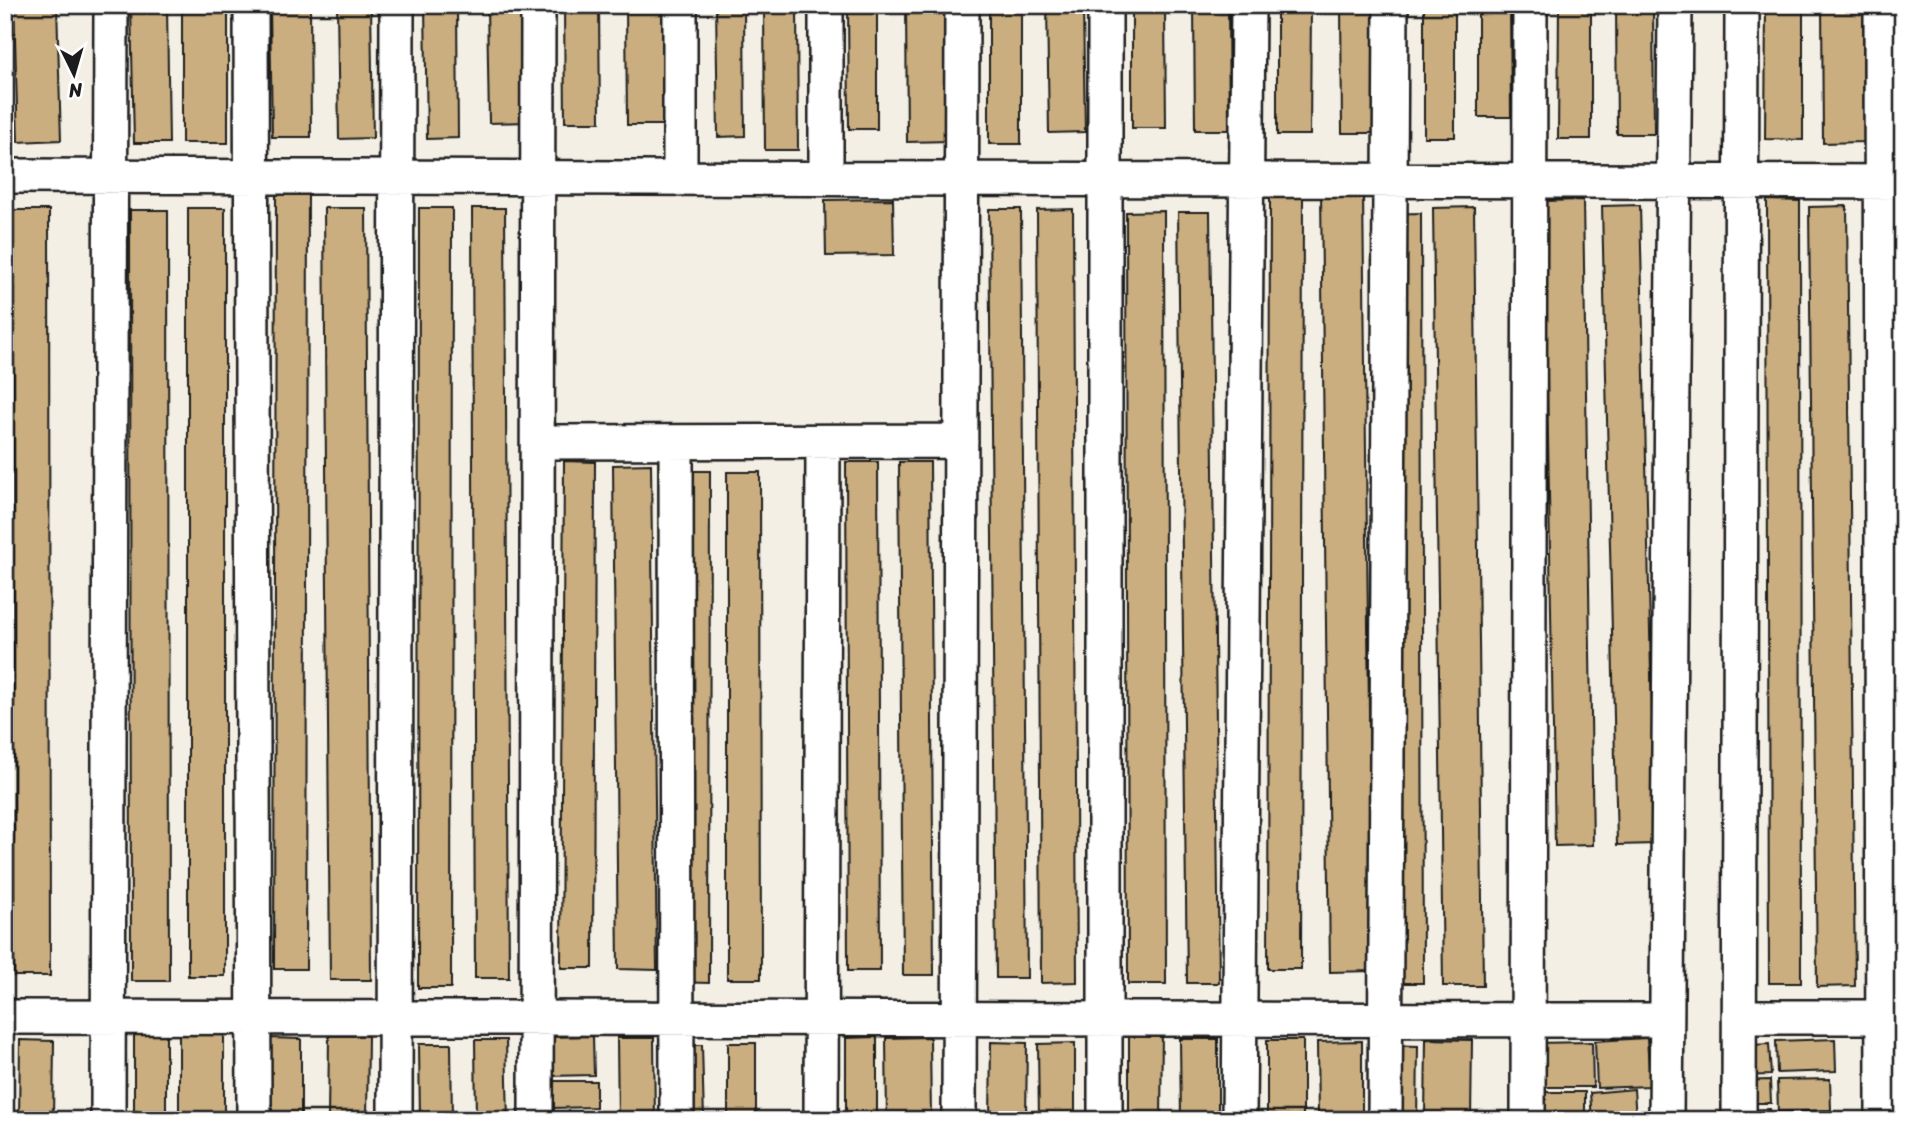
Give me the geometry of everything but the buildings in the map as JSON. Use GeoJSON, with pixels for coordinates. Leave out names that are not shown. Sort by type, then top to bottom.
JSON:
{"type":"FeatureCollection","features":[{"type":"Feature","properties":{"kind":"street"},"geometry":{"type":"LineString","coordinates":[[108,1120],[111,5]]}},
{"type":"Feature","properties":{"kind":"street"},"geometry":{"type":"LineString","coordinates":[[251,5],[254,1120]]}},
{"type":"Feature","properties":{"kind":"street"},"geometry":{"type":"LineString","coordinates":[[394,1120],[397,5]]}},
{"type":"Feature","properties":{"kind":"street"},"geometry":{"type":"LineString","coordinates":[[537,1120],[538,5]]}},
{"type":"Feature","properties":{"kind":"street"},"geometry":{"type":"LineString","coordinates":[[680,5],[680,179]]}},
{"type":"Feature","properties":{"kind":"street"},"geometry":{"type":"LineString","coordinates":[[825,5],[826,179]]}},
{"type":"Feature","properties":{"kind":"street"},"geometry":{"type":"LineString","coordinates":[[959,1120],[962,5]]}},
{"type":"Feature","properties":{"kind":"street"},"geometry":{"type":"LineString","coordinates":[[1105,5],[1105,1120]]}},
{"type":"Feature","properties":{"kind":"street"},"geometry":{"type":"LineString","coordinates":[[1239,1120],[1248,5]]}},
{"type":"Feature","properties":{"kind":"street"},"geometry":{"type":"LineString","coordinates":[[1385,1120],[1391,5]]}},
{"type":"Feature","properties":{"kind":"street"},"geometry":{"type":"LineString","coordinates":[[1528,1120],[1530,5]]}},
{"type":"Feature","properties":{"kind":"street"},"geometry":{"type":"LineString","coordinates":[[1666,1120],[1675,5]]}},
{"type":"Feature","properties":{"kind":"street"},"geometry":{"type":"LineString","coordinates":[[1738,1120],[1742,5]]}},
{"type":"Feature","properties":{"kind":"street"},"geometry":{"type":"LineString","coordinates":[[1881,5],[1892,182],[1893,1017],[1883,1120]]}},
{"type":"Feature","properties":{"kind":"street"},"geometry":{"type":"LineString","coordinates":[[5,176],[1892,182]]}},
{"type":"Feature","properties":{"kind":"street"},"geometry":{"type":"LineString","coordinates":[[538,442],[961,441]]}},
{"type":"Feature","properties":{"kind":"street"},"geometry":{"type":"LineString","coordinates":[[677,442],[677,1120]]}},
{"type":"Feature","properties":{"kind":"street"},"geometry":{"type":"LineString","coordinates":[[821,1120],[823,442]]}},
{"type":"Feature","properties":{"kind":"street"},"geometry":{"type":"LineString","coordinates":[[5,1017],[1666,1020]]}},
{"type":"Feature","properties":{"kind":"street"},"geometry":{"type":"LineString","coordinates":[[1739,1017],[1893,1017]]}}]}
